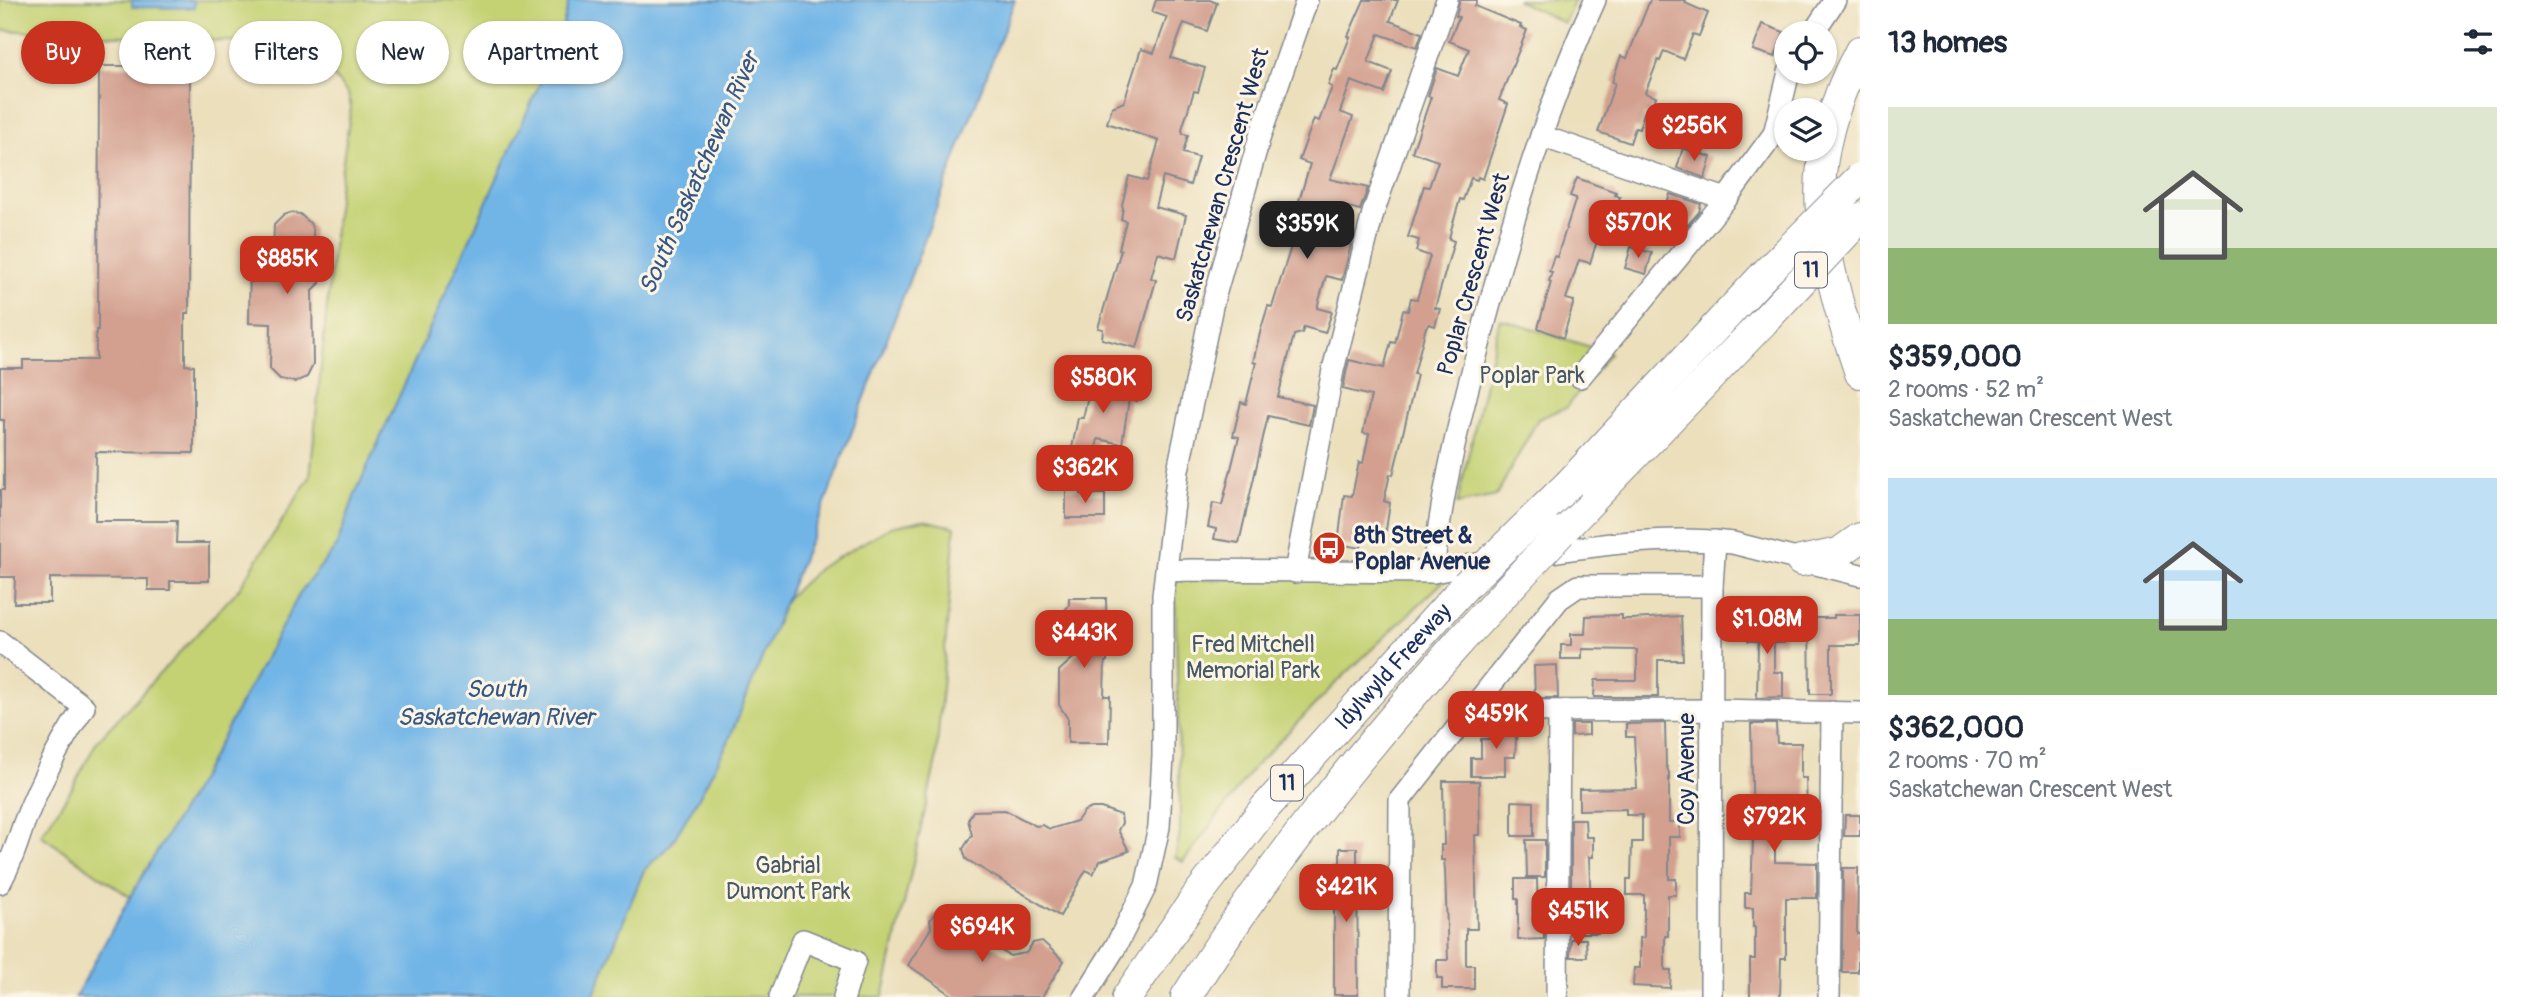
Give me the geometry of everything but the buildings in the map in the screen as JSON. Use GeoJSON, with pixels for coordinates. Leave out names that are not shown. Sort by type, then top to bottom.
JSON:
{"type":"FeatureCollection","features":[{"type":"Feature","properties":{"kind":"highway"},"geometry":{"type":"LineString","coordinates":[[1860,51],[1832,114],[1824,163],[1821,209],[1829,261],[1860,373]]}},
{"type":"Feature","properties":{"kind":"highway","name":"Idylwyld Freeway"},"geometry":{"type":"LineString","coordinates":[[1128,997],[1199,894],[1265,808],[1466,585],[1570,482],[1765,274],[1860,178]]}},
{"type":"Feature","properties":{"kind":"highway","name":"Idylwyld Freeway"},"geometry":{"type":"LineString","coordinates":[[1186,997],[1259,888],[1348,772],[1460,641],[1560,532],[1860,218]]}},
{"type":"Feature","properties":{"kind":"highway"},"geometry":{"type":"LineString","coordinates":[[1801,561],[1839,553],[1860,538]]}},
{"type":"Feature","properties":{"kind":"street","name":"Saskatchewan Crescent West"},"geometry":{"type":"LineString","coordinates":[[1084,997],[1116,946],[1146,886],[1158,827],[1163,756],[1163,595],[1178,470],[1212,306],[1260,136],[1307,0]]}},
{"type":"Feature","properties":{"kind":"street"},"geometry":{"type":"LineString","coordinates":[[1295,572],[1333,370],[1373,212],[1447,0]]}},
{"type":"Feature","properties":{"kind":"street","name":"Poplar Crescent West"},"geometry":{"type":"LineString","coordinates":[[1433,572],[1455,433],[1504,249],[1541,136],[1595,0]]}},
{"type":"Feature","properties":{"kind":"street"},"geometry":{"type":"LineString","coordinates":[[1821,21],[1835,0]]}},
{"type":"Feature","properties":{"kind":"street"},"geometry":{"type":"LineString","coordinates":[[1580,377],[1726,199],[1774,134],[1786,84]]}},
{"type":"Feature","properties":{"kind":"street"},"geometry":{"type":"LineString","coordinates":[[1541,136],[1726,199]]}},
{"type":"Feature","properties":{"kind":"street"},"geometry":{"type":"LineString","coordinates":[[1166,571],[1433,572],[1622,541],[1668,539],[1715,541],[1860,575]]}},
{"type":"Feature","properties":{"kind":"street","name":"Coy Avenue"},"geometry":{"type":"LineString","coordinates":[[1711,997],[1712,586],[1715,541]]}},
{"type":"Feature","properties":{"kind":"street"},"geometry":{"type":"LineString","coordinates":[[1399,997],[1400,800],[1559,599],[1578,586],[1712,586]]}},
{"type":"Feature","properties":{"kind":"street"},"geometry":{"type":"LineString","coordinates":[[0,642],[84,707],[61,741],[25,822],[13,861],[0,883]]}},
{"type":"Feature","properties":{"kind":"street"},"geometry":{"type":"LineString","coordinates":[[1475,704],[1497,711],[1713,710],[1860,713]]}},
{"type":"Feature","properties":{"kind":"street"},"geometry":{"type":"LineString","coordinates":[[1557,997],[1559,712]]}},
{"type":"Feature","properties":{"kind":"street"},"geometry":{"type":"LineString","coordinates":[[1829,997],[1832,712]]}},
{"type":"Feature","properties":{"kind":"street"},"geometry":{"type":"LineString","coordinates":[[780,997],[803,940],[855,961],[844,997]]}},
{"type":"Feature","properties":{"kind":"green space"},"geometry":{"type":"Polygon","coordinates":[[[0,0],[569,0],[564,21],[463,21],[463,84],[540,84],[356,492],[336,547],[301,591],[199,781],[130,897],[41,835],[73,787],[97,741],[238,590],[310,477],[339,187],[351,108],[348,94],[340,84],[342,84],[342,21],[229,21],[229,41],[215,40],[215,21],[119,21],[119,36],[105,35],[105,21],[21,21],[21,31],[0,30],[0,0]]]}},
{"type":"Feature","properties":{"kind":"green space"},"geometry":{"type":"Polygon","coordinates":[[[1516,0],[1575,0],[1564,23],[1516,0]]]}},
{"type":"Feature","properties":{"kind":"green space","name":"Poplar Park"},"geometry":{"type":"Polygon","coordinates":[[[1500,319],[1610,353],[1567,407],[1538,419],[1496,496],[1457,504],[1500,319]]]}},
{"type":"Feature","properties":{"kind":"green space","name":"Gabrial Dumont Park"},"geometry":{"type":"Polygon","coordinates":[[[923,520],[955,527],[936,761],[883,997],[593,997],[644,870],[671,844],[728,742],[785,600],[819,568],[891,527],[923,520]]]}},
{"type":"Feature","properties":{"kind":"green space","name":"Fred Mitchell Memorial Park"},"geometry":{"type":"Polygon","coordinates":[[[1450,575],[1334,685],[1255,766],[1183,862],[1175,858],[1180,833],[1180,806],[1175,580],[1450,575]]]}},
{"type":"Feature","properties":{"kind":"water"},"geometry":{"type":"Polygon","coordinates":[[[132,0],[194,0],[194,8],[132,7],[132,0]]]}},
{"type":"Feature","properties":{"kind":"water","name":"South Saskatchewan River"},"geometry":{"type":"Polygon","coordinates":[[[569,0],[1015,0],[822,511],[728,742],[671,844],[644,870],[593,997],[75,997],[199,781],[301,591],[336,547],[356,492],[540,84],[623,84],[623,21],[564,21],[569,0]]]}},
{"type":"Feature","properties":{"kind":"place","name":"8th Street & Poplar Avenue"},"geometry":{"type":"Point","coordinates":[1329,548]}}]}
